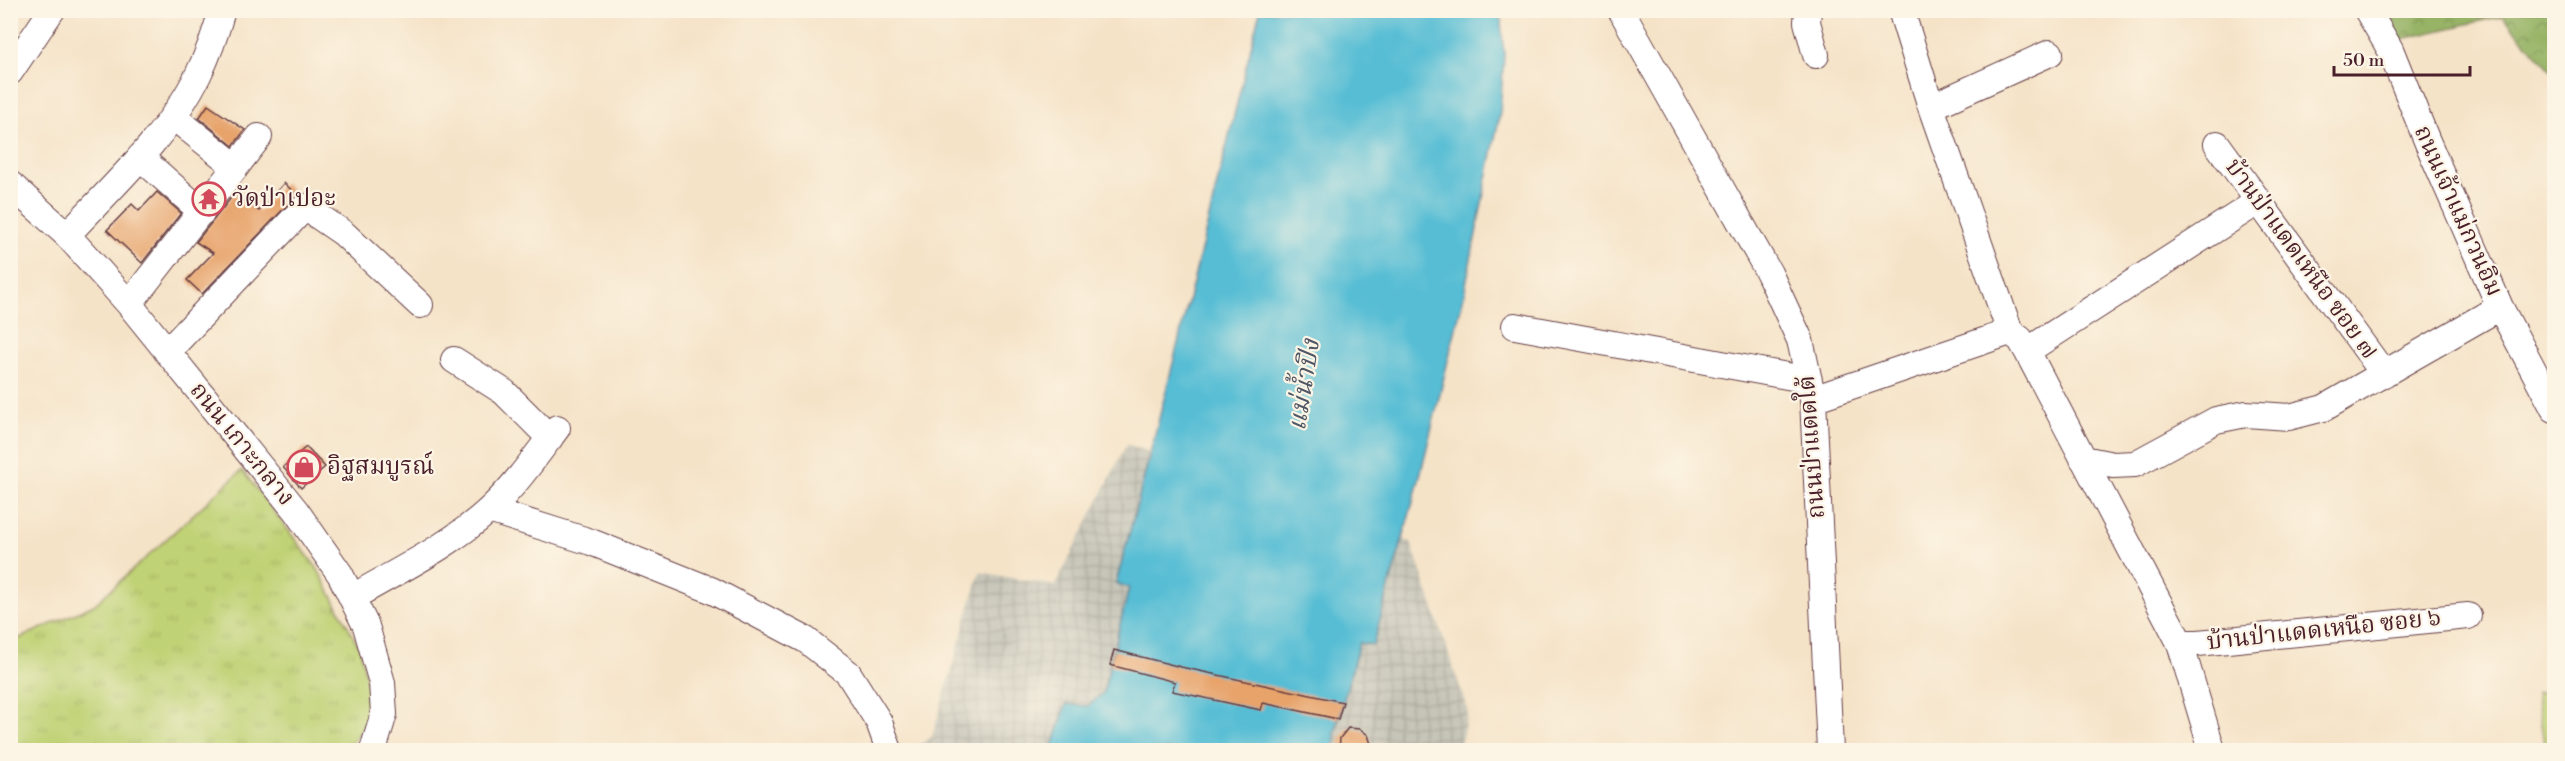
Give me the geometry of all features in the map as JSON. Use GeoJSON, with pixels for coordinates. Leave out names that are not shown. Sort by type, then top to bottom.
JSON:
{"type":"FeatureCollection","features":[{"type":"Feature","properties":{"kind":"street"},"geometry":{"type":"LineString","coordinates":[[10,72],[52,10]]}},
{"type":"Feature","properties":{"kind":"street"},"geometry":{"type":"LineString","coordinates":[[67,235],[140,157],[171,117],[198,76],[216,33],[222,10]]}},
{"type":"Feature","properties":{"kind":"street","name":"ถนนป่าแดดใต้"},"geometry":{"type":"LineString","coordinates":[[1621,10],[1786,306],[1800,340],[1811,390],[1830,750]]}},
{"type":"Feature","properties":{"kind":"street"},"geometry":{"type":"LineString","coordinates":[[1809,10],[1806,13],[1807,22],[1816,55]]}},
{"type":"Feature","properties":{"kind":"street"},"geometry":{"type":"LineString","coordinates":[[1901,10],[1931,107],[2010,332],[2020,339],[2028,351],[2180,643],[2212,750]]}},
{"type":"Feature","properties":{"kind":"street","name":"ถนนเจ้าแม่กวนอิม"},"geometry":{"type":"LineString","coordinates":[[2367,10],[2390,49],[2427,141],[2500,307],[2554,409]]}},
{"type":"Feature","properties":{"kind":"street"},"geometry":{"type":"LineString","coordinates":[[1931,107],[2050,53]]}},
{"type":"Feature","properties":{"kind":"street"},"geometry":{"type":"LineString","coordinates":[[185,126],[236,167]]}},
{"type":"Feature","properties":{"kind":"street"},"geometry":{"type":"LineString","coordinates":[[129,304],[259,137]]}},
{"type":"Feature","properties":{"kind":"street","name":"บ้านป่าแดดเหนือ ซอย ๗"},"geometry":{"type":"LineString","coordinates":[[2217,144],[2384,374]]}},
{"type":"Feature","properties":{"kind":"street"},"geometry":{"type":"LineString","coordinates":[[140,157],[202,212]]}},
{"type":"Feature","properties":{"kind":"street","name":"ถนน เกาะกลาง"},"geometry":{"type":"LineString","coordinates":[[10,184],[22,192],[67,235],[129,304],[296,511],[340,574],[366,626],[382,683],[384,714],[375,749]]}},
{"type":"Feature","properties":{"kind":"street"},"geometry":{"type":"LineString","coordinates":[[2028,351],[2259,201]]}},
{"type":"Feature","properties":{"kind":"street"},"geometry":{"type":"LineString","coordinates":[[167,352],[305,207],[343,233],[420,305]]}},
{"type":"Feature","properties":{"kind":"street"},"geometry":{"type":"LineString","coordinates":[[2083,459],[2113,465],[2135,464],[2216,420],[2246,414],[2289,417],[2324,408],[2500,307]]}},
{"type":"Feature","properties":{"kind":"street"},"geometry":{"type":"LineString","coordinates":[[1515,326],[1811,390],[2010,332]]}},
{"type":"Feature","properties":{"kind":"street"},"geometry":{"type":"LineString","coordinates":[[353,597],[458,535],[489,510],[554,433],[504,392],[454,360]]}},
{"type":"Feature","properties":{"kind":"street"},"geometry":{"type":"LineString","coordinates":[[489,510],[591,542],[711,590],[806,640],[848,673],[879,722],[889,750]]}},
{"type":"Feature","properties":{"kind":"street","name":"บ้านป่าแดดเหนือ ซอย ๖"},"geometry":{"type":"LineString","coordinates":[[2180,643],[2468,616]]}},
{"type":"Feature","properties":{"kind":"shaded area"},"geometry":{"type":"Polygon","coordinates":[[[1127,444],[1334,522],[1411,542],[1468,711],[1459,750],[910,750],[932,737],[980,572],[1055,586],[1127,444]]]}},
{"type":"Feature","properties":{"kind":"green space"},"geometry":{"type":"Polygon","coordinates":[[[2377,11],[2554,11],[2554,73],[2502,16],[2398,40],[2377,11]]]}},
{"type":"Feature","properties":{"kind":"green space"},"geometry":{"type":"Polygon","coordinates":[[[242,470],[317,568],[360,649],[373,712],[348,750],[11,750],[11,642],[94,605],[242,470]]]}},
{"type":"Feature","properties":{"kind":"green space"},"geometry":{"type":"Polygon","coordinates":[[[2554,692],[2554,750],[2545,750],[2536,693],[2554,692]]]}},
{"type":"Feature","properties":{"kind":"water","name":"แม่น้ำปิง"},"geometry":{"type":"Polygon","coordinates":[[[1260,11],[1500,11],[1504,55],[1500,113],[1463,299],[1418,484],[1373,645],[1359,643],[1335,733],[1334,750],[1052,750],[1066,704],[1088,706],[1103,693],[1129,588],[1116,583],[1172,369],[1260,11]]]}},
{"type":"Feature","properties":{"kind":"building"},"geometry":{"type":"Polygon","coordinates":[[[208,105],[245,130],[233,146],[199,118],[208,105]]]}},
{"type":"Feature","properties":{"kind":"building"},"geometry":{"type":"Polygon","coordinates":[[[284,183],[297,195],[202,294],[187,280],[213,253],[196,242],[234,194],[259,211],[284,183]]]}},
{"type":"Feature","properties":{"kind":"building"},"geometry":{"type":"Polygon","coordinates":[[[157,192],[181,213],[142,263],[107,230],[132,204],[139,211],[157,192]]]}},
{"type":"Feature","properties":{"kind":"building","name":"อิฐสมบูรณ์"},"geometry":{"type":"Polygon","coordinates":[[[306,447],[325,467],[301,488],[283,467],[306,447]]]}},
{"type":"Feature","properties":{"kind":"building"},"geometry":{"type":"Polygon","coordinates":[[[1114,650],[1343,702],[1338,719],[1263,703],[1261,710],[1172,691],[1175,682],[1110,665],[1114,650]]]}},
{"type":"Feature","properties":{"kind":"building"},"geometry":{"type":"Polygon","coordinates":[[[1348,728],[1360,729],[1368,735],[1373,750],[1339,750],[1340,738],[1348,728]]]}},
{"type":"Feature","properties":{"kind":"place","name":"วัดป่าเปอะ"},"geometry":{"type":"Point","coordinates":[209,199]}},
{"type":"Feature","properties":{"kind":"place","name":"อิฐสมบูรณ์"},"geometry":{"type":"Point","coordinates":[304,467]}}]}
